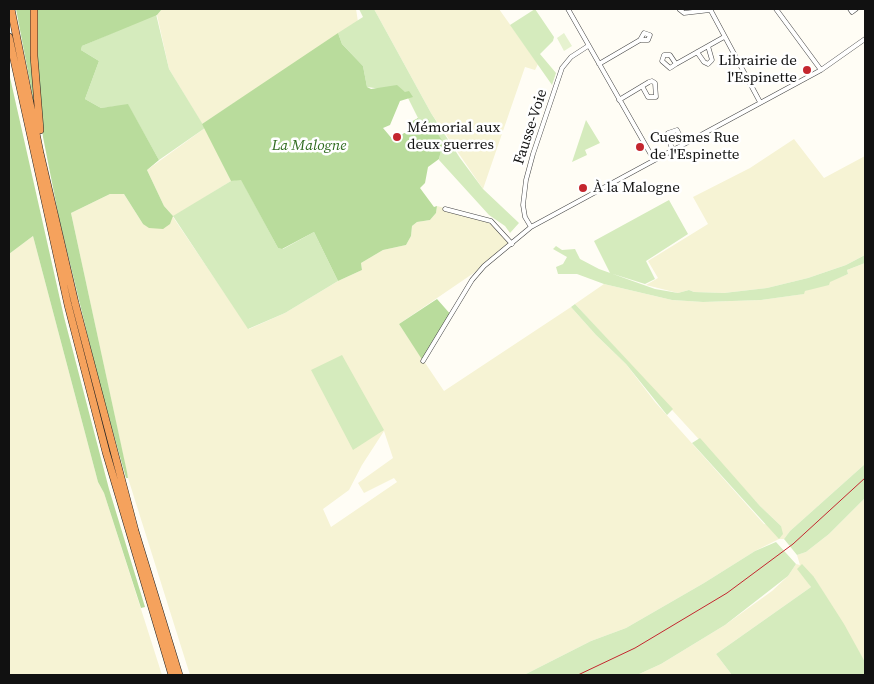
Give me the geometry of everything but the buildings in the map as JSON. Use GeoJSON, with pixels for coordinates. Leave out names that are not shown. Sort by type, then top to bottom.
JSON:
{"type":"FeatureCollection","features":[{"type":"Feature","properties":{"kind":"highway"},"geometry":{"type":"LineString","coordinates":[[11,9],[40,153],[74,303],[113,452],[180,675]]}},
{"type":"Feature","properties":{"kind":"highway"},"geometry":{"type":"LineString","coordinates":[[34,9],[34,56],[41,143],[40,153]]}},
{"type":"Feature","properties":{"kind":"highway"},"geometry":{"type":"LineString","coordinates":[[9,37],[68,306],[106,452],[172,675]]}},
{"type":"Feature","properties":{"kind":"highway"},"geometry":{"type":"LineString","coordinates":[[9,56],[15,69]]}},
{"type":"Feature","properties":{"kind":"street"},"geometry":{"type":"LineString","coordinates":[[568,9],[654,160]]}},
{"type":"Feature","properties":{"kind":"street"},"geometry":{"type":"LineString","coordinates":[[679,9],[684,13],[710,9],[760,102]]}},
{"type":"Feature","properties":{"kind":"street"},"geometry":{"type":"LineString","coordinates":[[776,9],[821,70]]}},
{"type":"Feature","properties":{"kind":"street"},"geometry":{"type":"LineString","coordinates":[[850,9],[852,12],[856,9]]}},
{"type":"Feature","properties":{"kind":"street"},"geometry":{"type":"LineString","coordinates":[[676,64],[724,37]]}},
{"type":"Feature","properties":{"kind":"street"},"geometry":{"type":"LineString","coordinates":[[424,361],[472,280],[484,266],[531,227],[821,70],[865,39]]}},
{"type":"Feature","properties":{"kind":"street"},"geometry":{"type":"LineString","coordinates":[[599,64],[640,40]]}},
{"type":"Feature","properties":{"kind":"street","name":"Fausse-Voie"},"geometry":{"type":"LineString","coordinates":[[531,227],[525,217],[523,205],[526,180],[533,154],[562,68],[571,57],[588,46]]}},
{"type":"Feature","properties":{"kind":"street"},"geometry":{"type":"LineString","coordinates":[[698,52],[704,62],[708,64],[712,60],[708,46]]}},
{"type":"Feature","properties":{"kind":"street"},"geometry":{"type":"LineString","coordinates":[[619,100],[642,86],[654,82],[656,97],[648,97],[642,86]]}},
{"type":"Feature","properties":{"kind":"street"},"geometry":{"type":"LineString","coordinates":[[672,150],[668,133],[677,130],[684,144]]}},
{"type":"Feature","properties":{"kind":"street"},"geometry":{"type":"LineString","coordinates":[[445,209],[491,221],[512,244]]}},
{"type":"Feature","properties":{"kind":"shaded area"},"geometry":{"type":"Polygon","coordinates":[[[162,9],[356,9],[358,22],[202,124],[169,69],[157,15],[162,9]]]}},
{"type":"Feature","properties":{"kind":"shaded area"},"geometry":{"type":"Polygon","coordinates":[[[374,9],[499,9],[538,64],[535,70],[525,67],[483,189],[431,113],[374,9]]]}},
{"type":"Feature","properties":{"kind":"shaded area"},"geometry":{"type":"Polygon","coordinates":[[[205,128],[231,181],[173,217],[249,329],[285,313],[338,281],[362,270],[361,263],[383,250],[406,245],[411,236],[412,226],[417,222],[430,220],[436,213],[437,206],[487,219],[512,244],[484,266],[399,324],[444,391],[571,307],[626,364],[655,402],[764,524],[781,526],[760,506],[575,304],[604,284],[672,300],[703,302],[761,300],[803,294],[805,291],[848,274],[847,270],[865,263],[865,464],[790,531],[784,539],[779,539],[755,551],[626,628],[591,641],[524,675],[190,675],[128,478],[71,213],[110,194],[124,194],[143,224],[173,216],[164,206],[147,170],[205,128]],[[384,431],[362,465],[349,490],[323,509],[331,527],[397,482],[394,478],[364,493],[358,483],[393,458],[384,431]]]}},
{"type":"Feature","properties":{"kind":"shaded area"},"geometry":{"type":"Polygon","coordinates":[[[794,139],[824,178],[865,156],[865,255],[846,265],[808,278],[767,288],[724,293],[694,292],[689,290],[678,293],[646,285],[658,278],[648,261],[708,224],[693,197],[750,168],[794,139]]]}},
{"type":"Feature","properties":{"kind":"shaded area"},"geometry":{"type":"Polygon","coordinates":[[[33,236],[98,482],[104,493],[162,675],[9,675],[9,254],[33,236]]]}},
{"type":"Feature","properties":{"kind":"shaded area"},"geometry":{"type":"Polygon","coordinates":[[[865,498],[865,662],[814,577],[807,580],[811,587],[716,654],[732,675],[637,675],[661,664],[725,625],[772,591],[788,576],[796,564],[800,565],[797,555],[806,552],[829,534],[865,498]]]}},
{"type":"Feature","properties":{"kind":"green space"},"geometry":{"type":"Polygon","coordinates":[[[16,9],[33,9],[35,103],[34,103],[16,9]]]}},
{"type":"Feature","properties":{"kind":"green space"},"geometry":{"type":"Polygon","coordinates":[[[37,9],[162,9],[157,15],[82,46],[81,50],[99,61],[85,99],[101,108],[128,104],[159,160],[147,170],[164,206],[173,216],[170,224],[163,229],[149,228],[143,224],[124,194],[110,194],[71,213],[128,478],[126,478],[99,382],[59,218],[43,137],[37,83],[37,9]]]}},
{"type":"Feature","properties":{"kind":"green space"},"geometry":{"type":"Polygon","coordinates":[[[359,9],[374,9],[431,113],[460,158],[483,189],[519,223],[510,233],[505,226],[489,215],[439,160],[442,142],[427,125],[423,128],[405,92],[367,87],[363,66],[342,44],[338,33],[363,17],[359,9]]]}},
{"type":"Feature","properties":{"kind":"green space"},"geometry":{"type":"Polygon","coordinates":[[[535,9],[554,37],[553,41],[540,54],[556,73],[552,85],[510,25],[535,9]]]}},
{"type":"Feature","properties":{"kind":"green space"},"geometry":{"type":"Polygon","coordinates":[[[156,14],[169,69],[205,128],[159,160],[128,105],[101,108],[85,99],[99,61],[81,50],[82,46],[156,14]]]}},
{"type":"Feature","properties":{"kind":"green space","name":"La Malogne"},"geometry":{"type":"Polygon","coordinates":[[[338,33],[342,44],[363,66],[367,87],[371,89],[397,85],[405,92],[409,91],[413,97],[400,101],[390,125],[383,128],[394,141],[404,133],[411,133],[409,123],[418,118],[423,128],[427,125],[426,120],[428,119],[443,142],[439,159],[428,167],[425,183],[420,188],[434,207],[437,206],[436,213],[430,220],[417,222],[412,226],[411,236],[406,245],[383,250],[361,263],[362,270],[338,281],[314,232],[282,249],[278,248],[241,180],[231,181],[202,124],[338,33]]]}},
{"type":"Feature","properties":{"kind":"green space"},"geometry":{"type":"Polygon","coordinates":[[[564,33],[572,46],[564,51],[557,38],[564,33]]]}},
{"type":"Feature","properties":{"kind":"green space"},"geometry":{"type":"Polygon","coordinates":[[[9,73],[64,317],[109,489],[145,607],[141,608],[104,493],[98,482],[33,236],[9,254],[9,73]]]}},
{"type":"Feature","properties":{"kind":"green space"},"geometry":{"type":"Polygon","coordinates":[[[586,120],[600,143],[585,150],[587,155],[572,162],[586,120]]]}},
{"type":"Feature","properties":{"kind":"green space"},"geometry":{"type":"Polygon","coordinates":[[[241,179],[278,248],[283,249],[314,232],[338,281],[285,313],[248,329],[173,216],[231,181],[241,179]]]}},
{"type":"Feature","properties":{"kind":"green space"},"geometry":{"type":"Polygon","coordinates":[[[669,200],[688,234],[646,261],[655,279],[645,284],[610,273],[594,241],[669,200]]]}},
{"type":"Feature","properties":{"kind":"green space"},"geometry":{"type":"Polygon","coordinates":[[[556,246],[562,250],[575,249],[580,259],[599,269],[655,289],[678,293],[689,290],[694,292],[724,293],[767,288],[808,278],[846,265],[865,255],[865,263],[847,270],[848,274],[830,282],[829,285],[805,291],[804,294],[761,300],[703,302],[672,300],[604,284],[577,274],[558,274],[556,267],[563,264],[567,257],[553,249],[556,246]]]}},
{"type":"Feature","properties":{"kind":"green space"},"geometry":{"type":"Polygon","coordinates":[[[437,299],[452,316],[423,361],[399,324],[437,299]]]}},
{"type":"Feature","properties":{"kind":"green space"},"geometry":{"type":"Polygon","coordinates":[[[575,304],[673,409],[667,415],[626,364],[571,307],[575,304]]]}},
{"type":"Feature","properties":{"kind":"green space"},"geometry":{"type":"Polygon","coordinates":[[[342,355],[384,430],[353,450],[311,370],[342,355]]]}},
{"type":"Feature","properties":{"kind":"green space"},"geometry":{"type":"Polygon","coordinates":[[[700,438],[760,506],[781,526],[783,534],[779,539],[692,443],[700,438]]]}},
{"type":"Feature","properties":{"kind":"green space"},"geometry":{"type":"Polygon","coordinates":[[[865,464],[865,498],[829,534],[806,552],[797,555],[784,539],[790,531],[865,464]]]}},
{"type":"Feature","properties":{"kind":"green space"},"geometry":{"type":"Polygon","coordinates":[[[776,542],[796,564],[788,576],[725,625],[661,664],[637,675],[524,675],[591,641],[626,628],[755,551],[776,542]]]}},
{"type":"Feature","properties":{"kind":"green space"},"geometry":{"type":"Polygon","coordinates":[[[802,564],[814,577],[844,624],[865,662],[865,675],[732,675],[716,654],[811,587],[797,569],[802,564]]]}},
{"type":"Feature","properties":{"kind":"railway"},"geometry":{"type":"LineString","coordinates":[[578,675],[635,648],[727,593],[793,544],[865,478]]}},
{"type":"Feature","properties":{"kind":"place","name":"Librairie de l'Espinette"},"geometry":{"type":"Point","coordinates":[807,70]}},
{"type":"Feature","properties":{"kind":"place","name":"Mémorial aux deux guerres"},"geometry":{"type":"Point","coordinates":[397,137]}},
{"type":"Feature","properties":{"kind":"place","name":"Cuesmes Rue de l'Espinette"},"geometry":{"type":"Point","coordinates":[640,147]}},
{"type":"Feature","properties":{"kind":"place","name":"À la Malogne"},"geometry":{"type":"Point","coordinates":[583,188]}}]}
